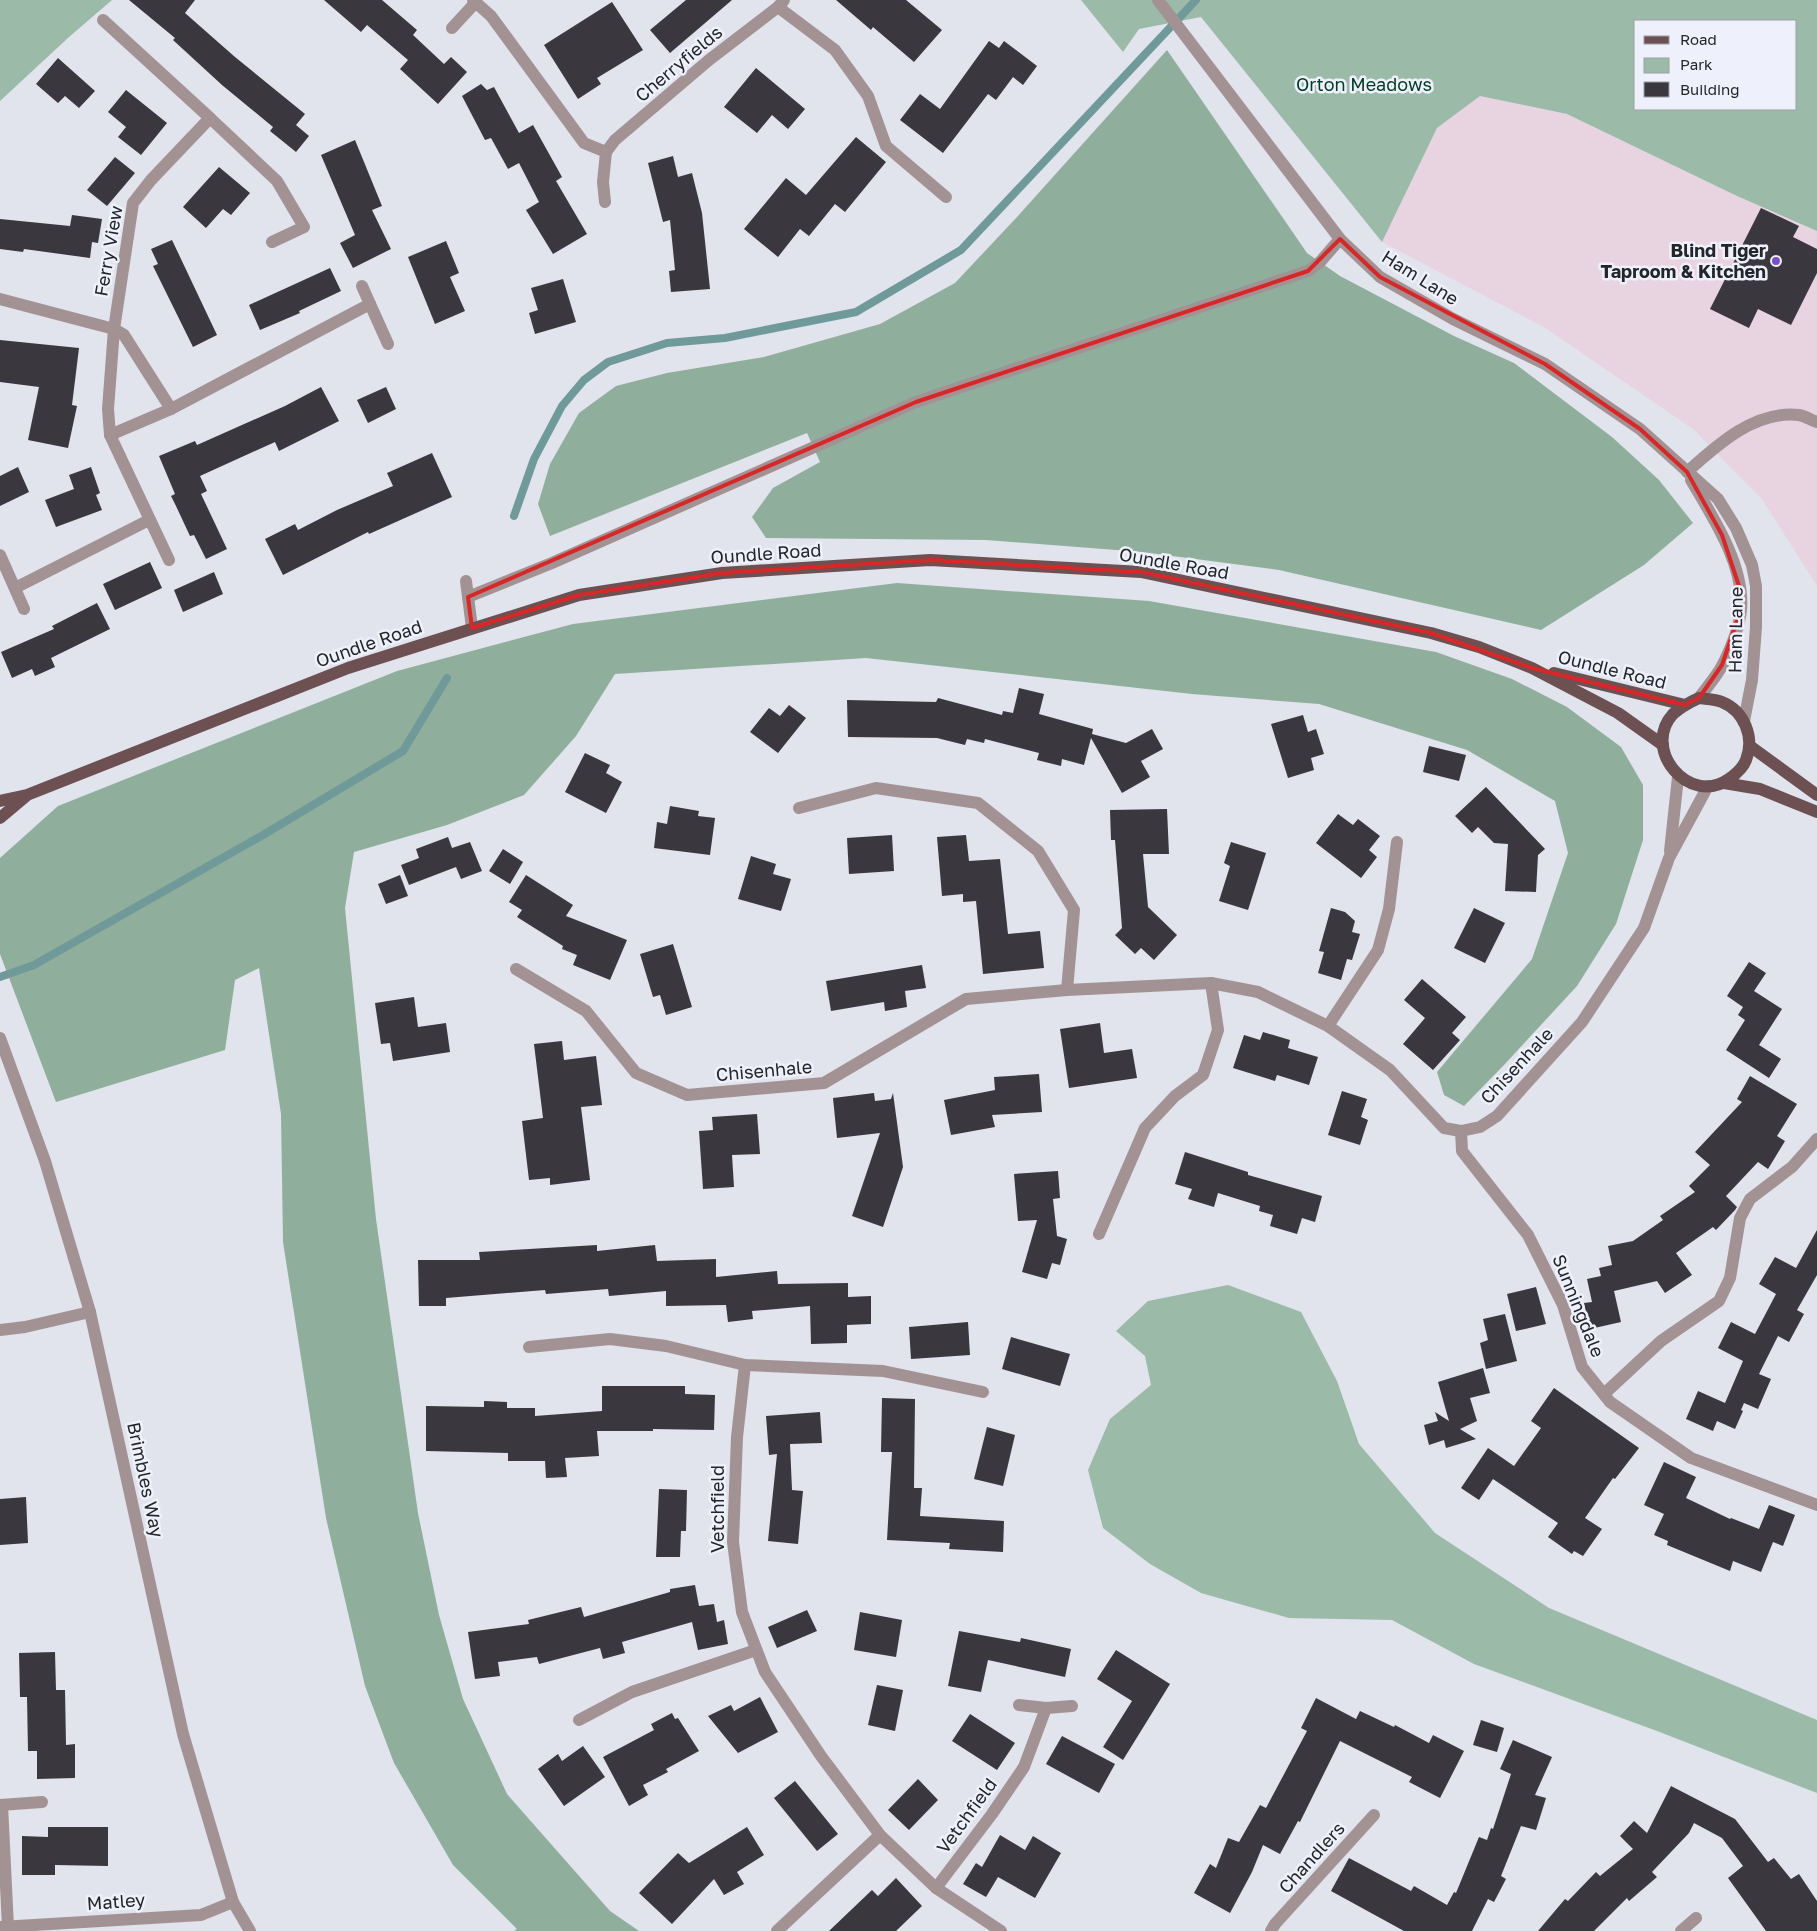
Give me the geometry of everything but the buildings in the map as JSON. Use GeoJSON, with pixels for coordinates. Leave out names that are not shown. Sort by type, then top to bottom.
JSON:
{"type":"FeatureCollection","features":[{"type":"Feature","properties":{"kind":"main road","name":"Oundle Road"},"geometry":{"type":"LineString","coordinates":[[0,801],[27,795],[348,668],[580,595],[722,573],[930,560],[1141,572],[1431,633],[1479,647],[1532,668],[1618,713],[1663,745]]}},
{"type":"Feature","properties":{"kind":"main road","name":"Oundle Road"},"geometry":{"type":"LineString","coordinates":[[1532,668],[1685,705]]}},
{"type":"Feature","properties":{"kind":"main road"},"geometry":{"type":"LineString","coordinates":[[1724,783],[1738,773],[1746,760],[1750,746],[1749,735],[1744,721],[1734,709],[1721,702],[1699,698],[1685,705],[1672,715],[1665,728],[1663,745],[1668,765],[1678,776],[1688,783],[1708,786],[1724,783],[1760,789],[1817,812]]}},
{"type":"Feature","properties":{"kind":"main road"},"geometry":{"type":"LineString","coordinates":[[1750,746],[1817,795]]}},
{"type":"Feature","properties":{"kind":"main road","name":"Oundle Road"},"geometry":{"type":"LineString","coordinates":[[0,818],[27,795]]}},
{"type":"Feature","properties":{"kind":"street","name":"Ham Lane"},"geometry":{"type":"LineString","coordinates":[[1158,0],[1340,239],[1380,277],[1453,319],[1545,364],[1640,429],[1718,499],[1736,528],[1752,565],[1756,586],[1756,627],[1752,680],[1744,721]]}},
{"type":"Feature","properties":{"kind":"street"},"geometry":{"type":"LineString","coordinates":[[452,28],[475,1],[491,16],[584,143],[606,152],[603,182],[605,202]]}},
{"type":"Feature","properties":{"kind":"street","name":"Cherryfields"},"geometry":{"type":"LineString","coordinates":[[606,152],[615,140],[709,60],[781,3],[835,50],[868,96],[886,146],[946,196]]}},
{"type":"Feature","properties":{"kind":"street"},"geometry":{"type":"LineString","coordinates":[[103,20],[277,181],[304,227],[272,242]]}},
{"type":"Feature","properties":{"kind":"street","name":"Ferry View"},"geometry":{"type":"LineString","coordinates":[[169,560],[110,435],[108,409],[114,329],[133,203],[151,180],[210,118]]}},
{"type":"Feature","properties":{"kind":"street"},"geometry":{"type":"LineString","coordinates":[[468,597],[552,563],[916,402],[1308,271],[1320,262],[1340,239]]}},
{"type":"Feature","properties":{"kind":"street"},"geometry":{"type":"LineString","coordinates":[[362,286],[388,344]]}},
{"type":"Feature","properties":{"kind":"street"},"geometry":{"type":"LineString","coordinates":[[0,299],[114,329],[124,335],[171,409]]}},
{"type":"Feature","properties":{"kind":"street"},"geometry":{"type":"LineString","coordinates":[[110,435],[171,409],[370,304]]}},
{"type":"Feature","properties":{"kind":"street"},"geometry":{"type":"LineString","coordinates":[[1687,472],[1707,454],[1740,430],[1763,419],[1780,415],[1800,415],[1817,422]]}},
{"type":"Feature","properties":{"kind":"street","name":"Ham Lane"},"geometry":{"type":"LineString","coordinates":[[1687,472],[1722,535],[1739,586],[1741,609],[1734,638],[1722,665],[1699,698]]}},
{"type":"Feature","properties":{"kind":"street"},"geometry":{"type":"LineString","coordinates":[[15,588],[149,520]]}},
{"type":"Feature","properties":{"kind":"street"},"geometry":{"type":"LineString","coordinates":[[0,555],[24,609]]}},
{"type":"Feature","properties":{"kind":"street"},"geometry":{"type":"LineString","coordinates":[[466,581],[472,628]]}},
{"type":"Feature","properties":{"kind":"street","name":"Chisenhale"},"geometry":{"type":"LineString","coordinates":[[1669,858],[1678,776]]}},
{"type":"Feature","properties":{"kind":"street","name":"Chisenhale"},"geometry":{"type":"LineString","coordinates":[[516,969],[586,1011],[636,1073],[687,1095],[824,1083],[966,999],[1068,990],[1211,983],[1258,992],[1328,1026],[1390,1070],[1444,1128],[1461,1131],[1480,1127],[1497,1116],[1582,1022],[1644,928],[1669,858],[1708,786]]}},
{"type":"Feature","properties":{"kind":"street"},"geometry":{"type":"LineString","coordinates":[[800,808],[876,788],[978,803],[1038,852],[1074,910],[1068,990]]}},
{"type":"Feature","properties":{"kind":"street"},"geometry":{"type":"LineString","coordinates":[[1328,1026],[1378,950],[1389,909],[1397,842]]}},
{"type":"Feature","properties":{"kind":"street"},"geometry":{"type":"LineString","coordinates":[[1099,1234],[1145,1128],[1176,1096],[1203,1075],[1218,1030],[1211,983]]}},
{"type":"Feature","properties":{"kind":"street","name":"Brimbles Way"},"geometry":{"type":"LineString","coordinates":[[0,1038],[45,1161],[90,1312],[183,1734],[233,1902],[250,1931]]}},
{"type":"Feature","properties":{"kind":"street","name":"Sunningdale"},"geometry":{"type":"LineString","coordinates":[[1461,1131],[1462,1151],[1528,1235],[1562,1305],[1582,1367],[1610,1402],[1691,1458],[1817,1505]]}},
{"type":"Feature","properties":{"kind":"street"},"geometry":{"type":"LineString","coordinates":[[1604,1394],[1661,1341],[1719,1301],[1730,1278],[1740,1218],[1750,1199],[1792,1167],[1817,1139]]}},
{"type":"Feature","properties":{"kind":"street"},"geometry":{"type":"LineString","coordinates":[[0,1330],[25,1327],[90,1312]]}},
{"type":"Feature","properties":{"kind":"street"},"geometry":{"type":"LineString","coordinates":[[529,1347],[610,1339],[666,1346],[745,1365],[883,1371],[983,1392]]}},
{"type":"Feature","properties":{"kind":"street","name":"Vetchfield"},"geometry":{"type":"LineString","coordinates":[[745,1365],[737,1437],[733,1542],[742,1612],[765,1672],[816,1748],[880,1835],[936,1888],[1001,1931]]}},
{"type":"Feature","properties":{"kind":"street"},"geometry":{"type":"LineString","coordinates":[[579,1720],[632,1692],[756,1650]]}},
{"type":"Feature","properties":{"kind":"street"},"geometry":{"type":"LineString","coordinates":[[1019,1705],[1046,1708],[1072,1706]]}},
{"type":"Feature","properties":{"kind":"street","name":"Vetchfield"},"geometry":{"type":"LineString","coordinates":[[936,1888],[1024,1768],[1046,1708]]}},
{"type":"Feature","properties":{"kind":"street"},"geometry":{"type":"LineString","coordinates":[[4,1927],[1,1805],[42,1802]]}},
{"type":"Feature","properties":{"kind":"street","name":"Chandlers"},"geometry":{"type":"LineString","coordinates":[[1273,1928],[1374,1815]]}},
{"type":"Feature","properties":{"kind":"street"},"geometry":{"type":"LineString","coordinates":[[777,1931],[880,1835]]}},
{"type":"Feature","properties":{"kind":"street","name":"Matley"},"geometry":{"type":"LineString","coordinates":[[4,1927],[201,1915],[233,1902]]}},
{"type":"Feature","properties":{"kind":"street"},"geometry":{"type":"LineString","coordinates":[[1681,1931],[1696,1918]]}},
{"type":"Feature","properties":{"kind":"highlighted area"},"geometry":{"type":"Polygon","coordinates":[[[1340,239],[1380,277],[1545,364],[1640,429],[1687,472],[1722,535],[1739,586],[1741,609],[1722,665],[1699,698],[1685,705],[1532,668],[1431,633],[1141,572],[930,560],[722,573],[579,595],[472,628],[468,597],[916,402],[1308,271],[1340,239]]]}},
{"type":"Feature","properties":{"kind":"shaded area"},"geometry":{"type":"Polygon","coordinates":[[[1480,96],[1567,114],[1737,196],[1817,231],[1817,586],[1762,499],[1693,429],[1544,327],[1382,242],[1437,128],[1480,96]]]}},
{"type":"Feature","properties":{"kind":"green space"},"geometry":{"type":"Polygon","coordinates":[[[0,0],[112,0],[0,101],[0,0]]]}},
{"type":"Feature","properties":{"kind":"green space","name":"Orton Meadows"},"geometry":{"type":"Polygon","coordinates":[[[1081,0],[1817,0],[1817,231],[1737,196],[1567,114],[1480,96],[1437,128],[1382,242],[1201,17],[1139,29],[1123,52],[1081,0]]]}},
{"type":"Feature","properties":{"kind":"green space"},"geometry":{"type":"Polygon","coordinates":[[[1167,50],[1307,253],[1340,276],[1454,336],[1514,363],[1612,437],[1659,480],[1693,523],[1644,565],[1541,630],[1279,570],[1142,552],[986,540],[766,538],[752,517],[773,488],[820,462],[807,433],[550,536],[538,504],[550,464],[579,413],[616,386],[667,373],[764,357],[880,324],[955,283],[1167,50]]]}},
{"type":"Feature","properties":{"kind":"green space"},"geometry":{"type":"Polygon","coordinates":[[[897,583],[1149,601],[1436,652],[1512,679],[1567,707],[1621,747],[1643,785],[1643,840],[1616,924],[1577,986],[1464,1106],[1444,1095],[1437,1072],[1532,959],[1568,853],[1555,801],[1467,750],[1319,704],[1192,694],[866,658],[615,674],[576,736],[524,795],[447,825],[354,852],[345,908],[376,1219],[418,1513],[439,1615],[463,1699],[507,1794],[610,1911],[639,1931],[514,1931],[517,1929],[453,1865],[394,1763],[365,1686],[326,1518],[283,1242],[281,1114],[259,968],[235,980],[225,1050],[56,1102],[0,954],[0,858],[58,806],[397,671],[573,624],[897,583]]]}},
{"type":"Feature","properties":{"kind":"green space"},"geometry":{"type":"Polygon","coordinates":[[[1228,1285],[1301,1312],[1337,1381],[1359,1444],[1435,1533],[1549,1608],[1817,1720],[1817,1793],[1657,1731],[1474,1664],[1392,1620],[1289,1618],[1201,1593],[1150,1564],[1103,1528],[1088,1470],[1110,1419],[1151,1385],[1145,1356],[1116,1331],[1148,1301],[1228,1285]]]}},
{"type":"Feature","properties":{"kind":"waterway"},"geometry":{"type":"LineString","coordinates":[[514,516],[534,459],[562,406],[584,380],[608,362],[667,343],[725,338],[856,312],[961,250],[1196,0]]}},
{"type":"Feature","properties":{"kind":"waterway"},"geometry":{"type":"LineString","coordinates":[[0,977],[34,965],[263,835],[403,751],[447,678]]}},
{"type":"Feature","properties":{"kind":"place","name":"Blind Tiger Taproom & Kitchen"},"geometry":{"type":"Point","coordinates":[1776,261]}}]}
